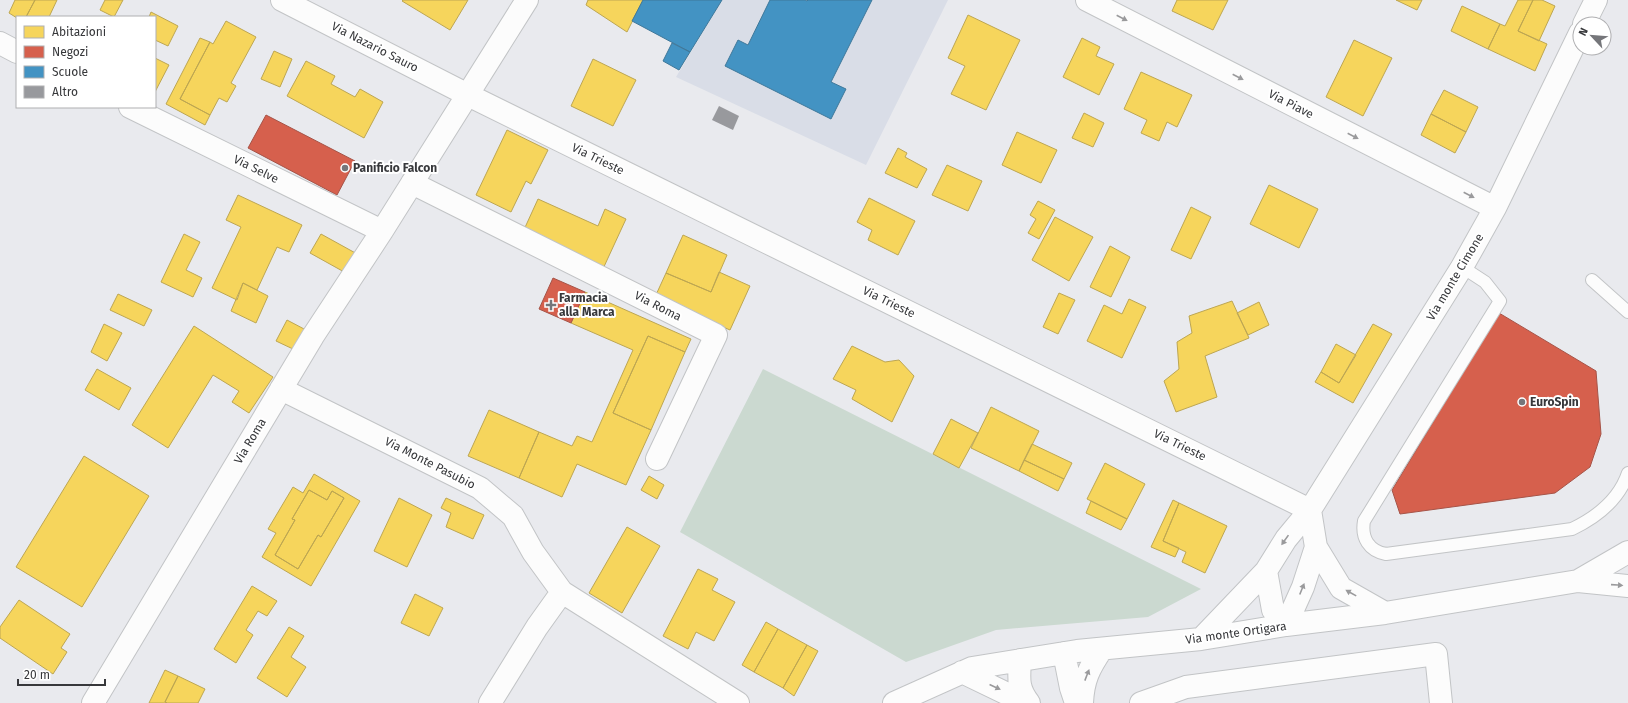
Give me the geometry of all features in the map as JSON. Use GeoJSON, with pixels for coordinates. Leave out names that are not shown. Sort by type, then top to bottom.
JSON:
{"type":"FeatureCollection","features":[{"type":"Feature","properties":{"kind":"street","name":"Via Nazario Sauro"},"geometry":{"type":"LineString","coordinates":[[282,0],[468,95]]}},
{"type":"Feature","properties":{"kind":"street","name":"Via Roma"},"geometry":{"type":"LineString","coordinates":[[93,703],[313,336],[382,231],[528,0]]}},
{"type":"Feature","properties":{"kind":"street","name":"Via Piave"},"geometry":{"type":"LineString","coordinates":[[1087,0],[1495,208]]}},
{"type":"Feature","properties":{"kind":"street"},"geometry":{"type":"LineString","coordinates":[[1588,16],[1596,0]]}},
{"type":"Feature","properties":{"kind":"street"},"geometry":{"type":"LineString","coordinates":[[0,43],[16,51]]}},
{"type":"Feature","properties":{"kind":"street","name":"Via monte Cimone"},"geometry":{"type":"LineString","coordinates":[[1201,639],[1266,571],[1286,539],[1310,510],[1462,267],[1495,208],[1572,49]]}},
{"type":"Feature","properties":{"kind":"street","name":"Via Trieste"},"geometry":{"type":"LineString","coordinates":[[468,95],[1310,510]]}},
{"type":"Feature","properties":{"kind":"street","name":"Via Selve"},"geometry":{"type":"LineString","coordinates":[[132,108],[382,231]]}},
{"type":"Feature","properties":{"kind":"street","name":"Via Roma"},"geometry":{"type":"LineString","coordinates":[[412,183],[716,335],[657,459]]}},
{"type":"Feature","properties":{"kind":"street","name":"Via Monte Pasubio"},"geometry":{"type":"LineString","coordinates":[[281,389],[480,488],[513,516],[534,552],[562,592],[738,703]]}},
{"type":"Feature","properties":{"kind":"street"},"geometry":{"type":"LineString","coordinates":[[1310,510],[1316,547],[1341,588],[1385,612]]}},
{"type":"Feature","properties":{"kind":"street"},"geometry":{"type":"LineString","coordinates":[[1266,571],[1273,610],[1286,625],[1303,587],[1316,547]]}},
{"type":"Feature","properties":{"kind":"street","name":"Via monte Ortigara"},"geometry":{"type":"LineString","coordinates":[[1578,581],[1628,552]]}},
{"type":"Feature","properties":{"kind":"street","name":"Via monte Ortigara"},"geometry":{"type":"LineString","coordinates":[[897,702],[972,668],[1064,653],[1201,639],[1286,625],[1385,612],[1578,581],[1628,586]]}},
{"type":"Feature","properties":{"kind":"street"},"geometry":{"type":"LineString","coordinates":[[490,703],[537,627],[562,592]]}},
{"type":"Feature","properties":{"kind":"street"},"geometry":{"type":"LineString","coordinates":[[1082,703],[1083,687],[1091,666],[1102,649]]}},
{"type":"Feature","properties":{"kind":"street"},"geometry":{"type":"LineString","coordinates":[[1064,653],[1071,688],[1076,703]]}},
{"type":"Feature","properties":{"kind":"street"},"geometry":{"type":"LineString","coordinates":[[1141,703],[1186,687],[1436,654],[1441,703]]}},
{"type":"Feature","properties":{"kind":"street"},"geometry":{"type":"LineString","coordinates":[[1020,660],[1019,684],[1029,703]]}},
{"type":"Feature","properties":{"kind":"street"},"geometry":{"type":"LineString","coordinates":[[962,672],[1026,703]]}},
{"type":"Feature","properties":{"kind":"lane"},"geometry":{"type":"LineString","coordinates":[[1462,267],[1485,282],[1500,300],[1364,521],[1363,528],[1367,543],[1378,553],[1386,554],[1572,529],[1603,511],[1615,497],[1628,473]]}},
{"type":"Feature","properties":{"kind":"lane"},"geometry":{"type":"LineString","coordinates":[[1592,280],[1628,312]]}},
{"type":"Feature","properties":{"kind":"shaded area"},"geometry":{"type":"Polygon","coordinates":[[[722,0],[948,0],[866,165],[676,77],[722,0]]]}},
{"type":"Feature","properties":{"kind":"shaded area"},"geometry":{"type":"Polygon","coordinates":[[[763,369],[1201,589],[1148,617],[996,630],[906,662],[680,532],[763,369]]]}},
{"type":"Feature","properties":{"kind":"building: Abitazioni"},"geometry":{"type":"Polygon","coordinates":[[[15,0],[35,0],[27,16],[16,16],[16,17],[9,13],[15,0]]]}},
{"type":"Feature","properties":{"kind":"building: Abitazioni"},"geometry":{"type":"Polygon","coordinates":[[[35,0],[57,0],[49,16],[27,16],[35,0]]]}},
{"type":"Feature","properties":{"kind":"building: Abitazioni"},"geometry":{"type":"Polygon","coordinates":[[[105,0],[123,0],[115,16],[100,10],[105,0]]]}},
{"type":"Feature","properties":{"kind":"building: Abitazioni"},"geometry":{"type":"Polygon","coordinates":[[[468,0],[450,30],[402,1],[468,0]]]}},
{"type":"Feature","properties":{"kind":"building: Abitazioni"},"geometry":{"type":"Polygon","coordinates":[[[588,0],[643,0],[627,32],[586,5],[588,0]]]}},
{"type":"Feature","properties":{"kind":"building: Abitazioni"},"geometry":{"type":"Polygon","coordinates":[[[1177,0],[1228,0],[1213,30],[1172,11],[1177,0]]]}},
{"type":"Feature","properties":{"kind":"building: Abitazioni"},"geometry":{"type":"Polygon","coordinates":[[[1396,0],[1422,0],[1417,10],[1396,0]]]}},
{"type":"Feature","properties":{"kind":"building: Abitazioni"},"geometry":{"type":"Polygon","coordinates":[[[1518,0],[1533,0],[1518,31],[1547,44],[1535,71],[1488,49],[1500,24],[1505,26],[1518,0]]]}},
{"type":"Feature","properties":{"kind":"building: Abitazioni"},"geometry":{"type":"Polygon","coordinates":[[[1533,0],[1542,0],[1555,6],[1539,41],[1518,31],[1533,0]]]}},
{"type":"Feature","properties":{"kind":"building: Abitazioni"},"geometry":{"type":"Polygon","coordinates":[[[1462,6],[1500,24],[1488,49],[1451,31],[1462,6]]]}},
{"type":"Feature","properties":{"kind":"building: Abitazioni"},"geometry":{"type":"Polygon","coordinates":[[[151,12],[178,26],[168,46],[156,40],[156,16],[149,16],[151,12]]]}},
{"type":"Feature","properties":{"kind":"building: Abitazioni"},"geometry":{"type":"Polygon","coordinates":[[[968,15],[1020,40],[986,110],[951,94],[965,66],[948,58],[968,15]]]}},
{"type":"Feature","properties":{"kind":"building: Abitazioni"},"geometry":{"type":"Polygon","coordinates":[[[226,21],[256,37],[231,83],[236,86],[227,102],[219,98],[210,115],[180,99],[210,42],[213,44],[226,21]]]}},
{"type":"Feature","properties":{"kind":"building: Abitazioni"},"geometry":{"type":"Polygon","coordinates":[[[200,38],[210,42],[180,99],[210,115],[205,125],[166,104],[200,38]]]}},
{"type":"Feature","properties":{"kind":"building: Abitazioni"},"geometry":{"type":"Polygon","coordinates":[[[1082,38],[1100,47],[1096,56],[1114,64],[1099,95],[1063,77],[1082,38]]]}},
{"type":"Feature","properties":{"kind":"building: Abitazioni"},"geometry":{"type":"Polygon","coordinates":[[[1354,40],[1392,58],[1363,116],[1326,97],[1354,40]]]}},
{"type":"Feature","properties":{"kind":"building: Abitazioni"},"geometry":{"type":"Polygon","coordinates":[[[274,51],[292,59],[280,87],[261,79],[274,51]]]}},
{"type":"Feature","properties":{"kind":"building: Abitazioni"},"geometry":{"type":"Polygon","coordinates":[[[156,58],[169,65],[156,90],[156,58]]]}},
{"type":"Feature","properties":{"kind":"building: Abitazioni"},"geometry":{"type":"Polygon","coordinates":[[[593,59],[636,80],[613,126],[571,106],[593,59]]]}},
{"type":"Feature","properties":{"kind":"building: Abitazioni"},"geometry":{"type":"Polygon","coordinates":[[[306,61],[335,76],[331,84],[355,97],[360,89],[383,102],[364,138],[287,96],[306,61]]]}},
{"type":"Feature","properties":{"kind":"building: Abitazioni"},"geometry":{"type":"Polygon","coordinates":[[[1141,72],[1192,95],[1177,127],[1167,122],[1159,141],[1141,133],[1147,120],[1124,109],[1141,72]]]}},
{"type":"Feature","properties":{"kind":"building: Abitazioni"},"geometry":{"type":"Polygon","coordinates":[[[1444,90],[1478,107],[1466,132],[1431,114],[1444,90]]]}},
{"type":"Feature","properties":{"kind":"building: Abitazioni"},"geometry":{"type":"Polygon","coordinates":[[[1084,113],[1104,123],[1093,147],[1072,138],[1084,113]]]}},
{"type":"Feature","properties":{"kind":"building: Abitazioni"},"geometry":{"type":"Polygon","coordinates":[[[1431,114],[1466,132],[1455,153],[1421,135],[1431,114]]]}},
{"type":"Feature","properties":{"kind":"building: Abitazioni"},"geometry":{"type":"Polygon","coordinates":[[[507,130],[548,150],[531,184],[526,181],[511,212],[476,195],[507,130]]]}},
{"type":"Feature","properties":{"kind":"building: Abitazioni"},"geometry":{"type":"Polygon","coordinates":[[[1017,132],[1057,150],[1041,183],[1002,165],[1017,132]]]}},
{"type":"Feature","properties":{"kind":"building: Abitazioni"},"geometry":{"type":"Polygon","coordinates":[[[898,148],[907,153],[905,157],[927,169],[917,188],[885,173],[898,148]]]}},
{"type":"Feature","properties":{"kind":"building: Abitazioni"},"geometry":{"type":"Polygon","coordinates":[[[947,165],[982,181],[968,211],[932,195],[947,165]]]}},
{"type":"Feature","properties":{"kind":"building: Abitazioni"},"geometry":{"type":"Polygon","coordinates":[[[1269,185],[1318,209],[1299,248],[1250,224],[1269,185]]]}},
{"type":"Feature","properties":{"kind":"building: Abitazioni"},"geometry":{"type":"Polygon","coordinates":[[[238,195],[302,225],[289,252],[277,247],[257,290],[243,283],[237,300],[212,288],[241,227],[226,220],[238,195]]]}},
{"type":"Feature","properties":{"kind":"building: Abitazioni"},"geometry":{"type":"Polygon","coordinates":[[[869,198],[915,221],[898,255],[868,240],[872,230],[857,222],[869,198]]]}},
{"type":"Feature","properties":{"kind":"building: Abitazioni"},"geometry":{"type":"Polygon","coordinates":[[[538,199],[598,226],[605,209],[626,219],[602,271],[522,234],[538,199]]]}},
{"type":"Feature","properties":{"kind":"building: Abitazioni"},"geometry":{"type":"Polygon","coordinates":[[[1038,201],[1055,210],[1039,239],[1028,233],[1036,219],[1030,215],[1038,201]]]}},
{"type":"Feature","properties":{"kind":"building: Abitazioni"},"geometry":{"type":"Polygon","coordinates":[[[1191,207],[1211,217],[1191,259],[1171,250],[1191,207]]]}},
{"type":"Feature","properties":{"kind":"building: Abitazioni"},"geometry":{"type":"Polygon","coordinates":[[[1055,217],[1093,237],[1069,281],[1032,260],[1055,217]]]}},
{"type":"Feature","properties":{"kind":"building: Abitazioni"},"geometry":{"type":"Polygon","coordinates":[[[184,234],[200,242],[186,270],[202,278],[193,297],[161,282],[184,234]]]}},
{"type":"Feature","properties":{"kind":"building: Abitazioni"},"geometry":{"type":"Polygon","coordinates":[[[321,234],[359,255],[346,273],[310,253],[321,234]]]}},
{"type":"Feature","properties":{"kind":"building: Abitazioni"},"geometry":{"type":"Polygon","coordinates":[[[683,235],[727,255],[711,292],[666,273],[683,235]]]}},
{"type":"Feature","properties":{"kind":"building: Abitazioni"},"geometry":{"type":"Polygon","coordinates":[[[1110,246],[1130,257],[1111,297],[1090,287],[1110,246]]]}},
{"type":"Feature","properties":{"kind":"building: Abitazioni"},"geometry":{"type":"Polygon","coordinates":[[[719,272],[750,286],[730,330],[655,297],[666,273],[711,292],[719,272]]]}},
{"type":"Feature","properties":{"kind":"building: Abitazioni"},"geometry":{"type":"Polygon","coordinates":[[[243,283],[268,296],[256,323],[231,311],[243,283]]]}},
{"type":"Feature","properties":{"kind":"building: Abitazioni"},"geometry":{"type":"Polygon","coordinates":[[[585,292],[691,339],[685,352],[648,336],[613,413],[651,430],[626,485],[577,464],[562,497],[519,478],[539,432],[572,446],[577,436],[592,442],[633,350],[571,323],[585,292]]]}},
{"type":"Feature","properties":{"kind":"building: Abitazioni"},"geometry":{"type":"Polygon","coordinates":[[[1059,293],[1075,300],[1058,334],[1043,327],[1059,293]]]}},
{"type":"Feature","properties":{"kind":"building: Abitazioni"},"geometry":{"type":"Polygon","coordinates":[[[118,294],[152,310],[144,326],[110,310],[118,294]]]}},
{"type":"Feature","properties":{"kind":"building: Abitazioni"},"geometry":{"type":"Polygon","coordinates":[[[1129,299],[1146,307],[1122,358],[1087,341],[1104,305],[1122,314],[1129,299]]]}},
{"type":"Feature","properties":{"kind":"building: Abitazioni"},"geometry":{"type":"Polygon","coordinates":[[[1232,301],[1249,338],[1205,356],[1217,397],[1176,412],[1164,381],[1179,369],[1177,342],[1192,333],[1189,316],[1232,301]]]}},
{"type":"Feature","properties":{"kind":"building: Abitazioni"},"geometry":{"type":"Polygon","coordinates":[[[1259,302],[1269,325],[1248,335],[1237,313],[1259,302]]]}},
{"type":"Feature","properties":{"kind":"building: Abitazioni"},"geometry":{"type":"Polygon","coordinates":[[[287,320],[306,330],[293,349],[276,341],[287,320]]]}},
{"type":"Feature","properties":{"kind":"building: Abitazioni"},"geometry":{"type":"Polygon","coordinates":[[[104,324],[122,333],[107,361],[91,352],[104,324]]]}},
{"type":"Feature","properties":{"kind":"building: Abitazioni"},"geometry":{"type":"Polygon","coordinates":[[[1373,324],[1392,334],[1353,403],[1315,382],[1321,372],[1339,383],[1373,324]]]}},
{"type":"Feature","properties":{"kind":"building: Abitazioni"},"geometry":{"type":"Polygon","coordinates":[[[194,326],[273,377],[249,413],[232,402],[239,391],[213,375],[168,448],[132,425],[194,326]]]}},
{"type":"Feature","properties":{"kind":"building: Abitazioni"},"geometry":{"type":"Polygon","coordinates":[[[648,336],[685,352],[651,430],[613,413],[648,336]]]}},
{"type":"Feature","properties":{"kind":"building: Abitazioni"},"geometry":{"type":"Polygon","coordinates":[[[1336,344],[1356,355],[1339,383],[1321,372],[1336,344]]]}},
{"type":"Feature","properties":{"kind":"building: Abitazioni"},"geometry":{"type":"Polygon","coordinates":[[[852,346],[885,362],[899,360],[914,376],[892,422],[852,399],[856,390],[833,379],[852,346]]]}},
{"type":"Feature","properties":{"kind":"building: Abitazioni"},"geometry":{"type":"Polygon","coordinates":[[[97,369],[131,388],[119,410],[85,390],[97,369]]]}},
{"type":"Feature","properties":{"kind":"building: Abitazioni"},"geometry":{"type":"Polygon","coordinates":[[[991,407],[1039,431],[1019,471],[971,448],[991,407]]]}},
{"type":"Feature","properties":{"kind":"building: Abitazioni"},"geometry":{"type":"Polygon","coordinates":[[[489,410],[539,432],[519,478],[468,456],[489,410]]]}},
{"type":"Feature","properties":{"kind":"building: Abitazioni"},"geometry":{"type":"Polygon","coordinates":[[[951,419],[978,433],[959,468],[933,454],[951,419]]]}},
{"type":"Feature","properties":{"kind":"building: Abitazioni"},"geometry":{"type":"Polygon","coordinates":[[[1032,444],[1072,463],[1064,479],[1024,460],[1032,444]]]}},
{"type":"Feature","properties":{"kind":"building: Abitazioni"},"geometry":{"type":"Polygon","coordinates":[[[84,456],[149,496],[82,607],[16,567],[84,456]]]}},
{"type":"Feature","properties":{"kind":"building: Abitazioni"},"geometry":{"type":"Polygon","coordinates":[[[1024,460],[1064,479],[1058,491],[1019,471],[1024,460]]]}},
{"type":"Feature","properties":{"kind":"building: Abitazioni"},"geometry":{"type":"Polygon","coordinates":[[[1105,463],[1145,484],[1127,519],[1087,499],[1105,463]]]}},
{"type":"Feature","properties":{"kind":"building: Abitazioni"},"geometry":{"type":"Polygon","coordinates":[[[314,474],[360,501],[311,586],[262,557],[276,533],[268,529],[293,487],[303,493],[314,474]],[[309,490],[292,519],[295,520],[275,555],[298,569],[318,535],[321,537],[344,498],[332,491],[327,500],[309,490]]]}},
{"type":"Feature","properties":{"kind":"building: Abitazioni"},"geometry":{"type":"Polygon","coordinates":[[[649,476],[664,485],[657,499],[641,490],[649,476]]]}},
{"type":"Feature","properties":{"kind":"building: Abitazioni"},"geometry":{"type":"Polygon","coordinates":[[[309,490],[327,500],[332,491],[344,498],[321,537],[318,535],[298,569],[275,555],[295,520],[292,519],[309,490]]]}},
{"type":"Feature","properties":{"kind":"building: Abitazioni"},"geometry":{"type":"Polygon","coordinates":[[[399,498],[432,515],[407,567],[374,551],[399,498]]]}},
{"type":"Feature","properties":{"kind":"building: Abitazioni"},"geometry":{"type":"Polygon","coordinates":[[[446,498],[484,515],[473,539],[446,527],[451,513],[441,508],[446,498]]]}},
{"type":"Feature","properties":{"kind":"building: Abitazioni"},"geometry":{"type":"Polygon","coordinates":[[[1173,500],[1179,503],[1163,541],[1179,548],[1175,557],[1151,547],[1173,500]]]}},
{"type":"Feature","properties":{"kind":"building: Abitazioni"},"geometry":{"type":"Polygon","coordinates":[[[1091,501],[1127,519],[1121,530],[1086,513],[1091,501]]]}},
{"type":"Feature","properties":{"kind":"building: Abitazioni"},"geometry":{"type":"Polygon","coordinates":[[[1179,503],[1227,526],[1205,573],[1182,562],[1186,552],[1163,541],[1179,503]]]}},
{"type":"Feature","properties":{"kind":"building: Abitazioni"},"geometry":{"type":"Polygon","coordinates":[[[627,527],[660,546],[622,613],[589,593],[627,527]]]}},
{"type":"Feature","properties":{"kind":"building: Abitazioni"},"geometry":{"type":"Polygon","coordinates":[[[698,569],[718,579],[712,590],[735,602],[714,641],[696,632],[688,649],[663,636],[698,569]]]}},
{"type":"Feature","properties":{"kind":"building: Abitazioni"},"geometry":{"type":"Polygon","coordinates":[[[252,586],[277,601],[267,616],[258,611],[246,630],[253,635],[236,663],[214,649],[252,586]]]}},
{"type":"Feature","properties":{"kind":"building: Abitazioni"},"geometry":{"type":"Polygon","coordinates":[[[415,594],[443,608],[429,636],[401,623],[415,594]]]}},
{"type":"Feature","properties":{"kind":"building: Abitazioni"},"geometry":{"type":"Polygon","coordinates":[[[19,600],[70,634],[61,648],[67,652],[53,674],[0,638],[0,627],[19,600]]]}},
{"type":"Feature","properties":{"kind":"building: Abitazioni"},"geometry":{"type":"Polygon","coordinates":[[[766,622],[778,629],[754,672],[742,665],[766,622]]]}},
{"type":"Feature","properties":{"kind":"building: Abitazioni"},"geometry":{"type":"Polygon","coordinates":[[[289,627],[304,636],[291,657],[306,667],[287,697],[257,678],[289,627]]]}},
{"type":"Feature","properties":{"kind":"building: Abitazioni"},"geometry":{"type":"Polygon","coordinates":[[[778,629],[807,645],[783,688],[754,672],[778,629]]]}},
{"type":"Feature","properties":{"kind":"building: Abitazioni"},"geometry":{"type":"Polygon","coordinates":[[[807,645],[818,651],[794,696],[783,688],[807,645]]]}},
{"type":"Feature","properties":{"kind":"building: Abitazioni"},"geometry":{"type":"Polygon","coordinates":[[[165,670],[178,676],[165,702],[167,703],[149,703],[165,670]]]}},
{"type":"Feature","properties":{"kind":"building: Abitazioni"},"geometry":{"type":"Polygon","coordinates":[[[178,676],[205,689],[198,703],[165,702],[178,676]]]}},
{"type":"Feature","properties":{"kind":"building: Negozi"},"geometry":{"type":"Polygon","coordinates":[[[266,115],[355,161],[337,195],[248,148],[266,115]]]}},
{"type":"Feature","properties":{"kind":"building: Negozi"},"geometry":{"type":"Polygon","coordinates":[[[553,278],[585,292],[571,323],[539,309],[553,278]]]}},
{"type":"Feature","properties":{"kind":"building: Negozi","name":"EuroSpin"},"geometry":{"type":"Polygon","coordinates":[[[1499,313],[1596,371],[1601,434],[1590,467],[1555,493],[1400,514],[1392,490],[1499,313]]]}},
{"type":"Feature","properties":{"kind":"building: Scuole"},"geometry":{"type":"Polygon","coordinates":[[[643,0],[722,0],[690,52],[632,21],[643,0]]]}},
{"type":"Feature","properties":{"kind":"building: Scuole"},"geometry":{"type":"Polygon","coordinates":[[[770,0],[872,0],[831,82],[846,89],[831,119],[725,66],[738,40],[748,45],[770,0]]]}},
{"type":"Feature","properties":{"kind":"building: Scuole"},"geometry":{"type":"Polygon","coordinates":[[[672,43],[690,52],[679,70],[663,61],[672,43]]]}},
{"type":"Feature","properties":{"kind":"building: Altro"},"geometry":{"type":"Polygon","coordinates":[[[719,106],[739,116],[733,130],[712,120],[719,106]]]}},
{"type":"Feature","properties":{"kind":"place","name":"Panificio Falcon"},"geometry":{"type":"Point","coordinates":[345,168]}},
{"type":"Feature","properties":{"kind":"place","name":"Farmacia alla Marca"},"geometry":{"type":"Point","coordinates":[551,305]}},
{"type":"Feature","properties":{"kind":"place","name":"EuroSpin"},"geometry":{"type":"Point","coordinates":[1522,402]}}]}
